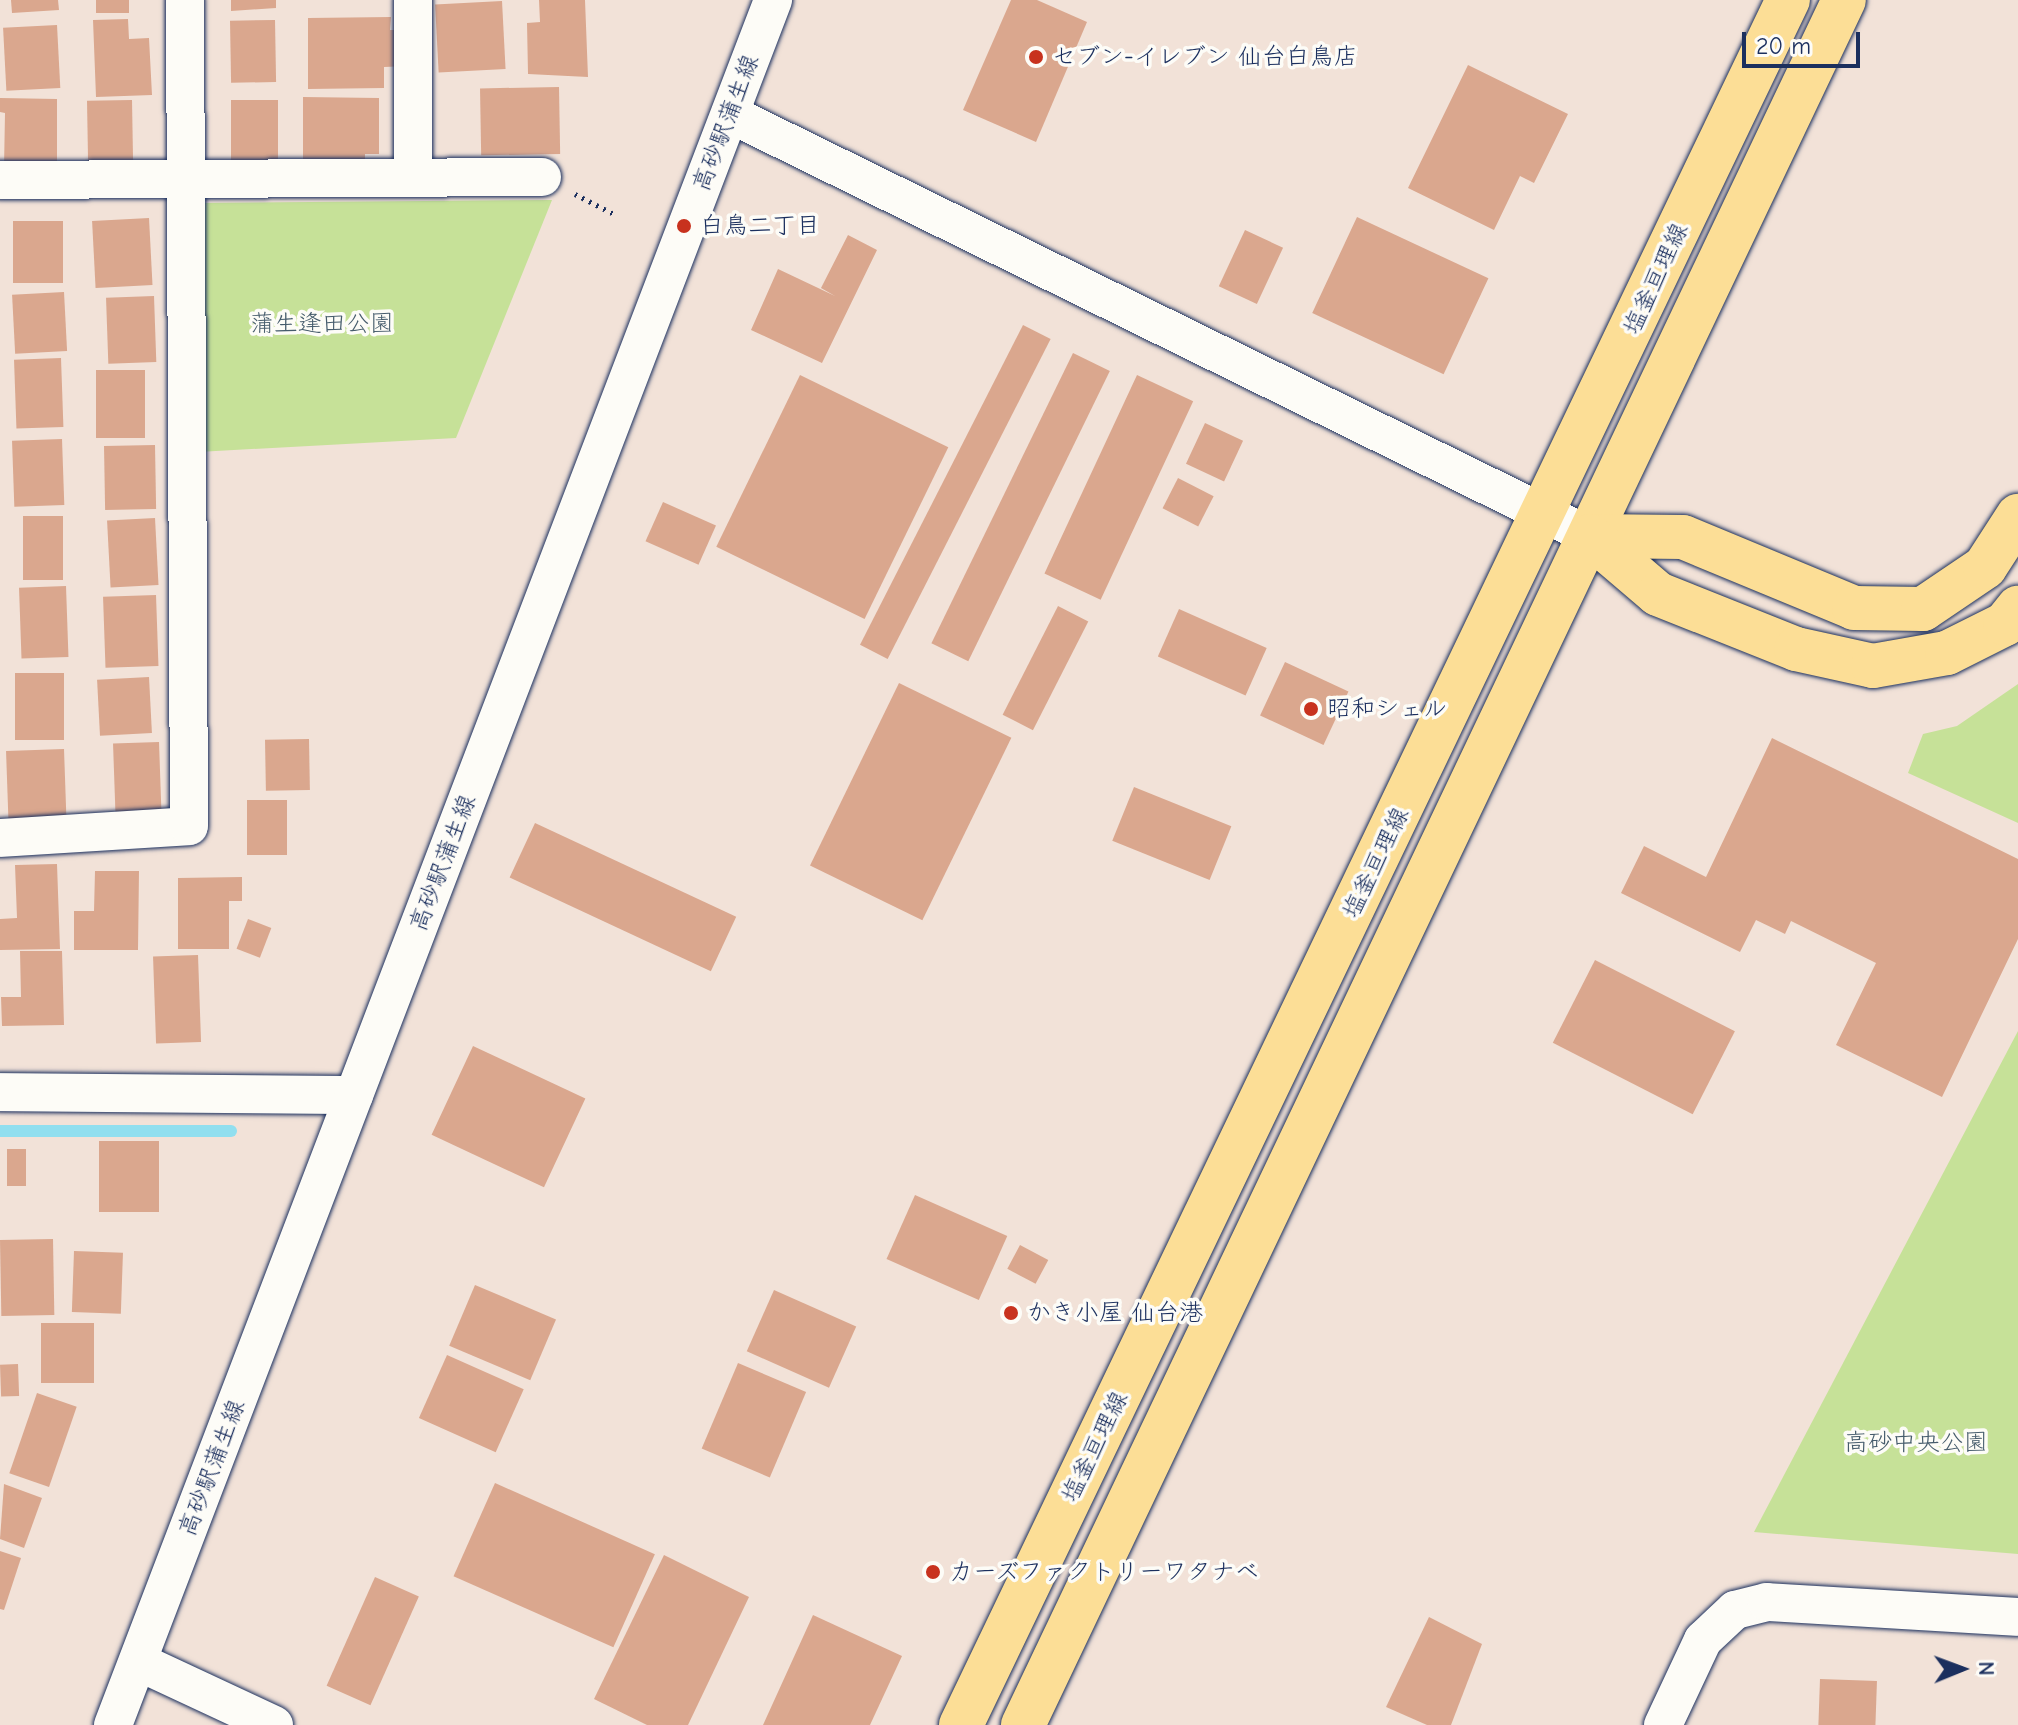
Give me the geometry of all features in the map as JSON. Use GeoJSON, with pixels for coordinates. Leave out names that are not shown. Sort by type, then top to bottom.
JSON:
{"type":"FeatureCollection","features":[{"type":"Feature","properties":{"kind":"main road","name":"塩釜亘理線"},"geometry":{"type":"LineString","coordinates":[[961,1725],[1545,513],[1788,0]]}},
{"type":"Feature","properties":{"kind":"main road","name":"塩釜亘理線"},"geometry":{"type":"LineString","coordinates":[[1023,1725],[1844,0]]}},
{"type":"Feature","properties":{"kind":"main road"},"geometry":{"type":"LineString","coordinates":[[1590,536],[1683,537],[1854,608],[1923,609],[1985,567],[2018,516]]}},
{"type":"Feature","properties":{"kind":"main road"},"geometry":{"type":"LineString","coordinates":[[1590,536],[1658,594],[1796,649],[1873,666],[1947,653],[2005,624],[2018,608]]}},
{"type":"Feature","properties":{"kind":"street"},"geometry":{"type":"LineString","coordinates":[[0,838],[189,826],[185,0]]}},
{"type":"Feature","properties":{"kind":"street"},"geometry":{"type":"LineString","coordinates":[[413,0],[413,178]]}},
{"type":"Feature","properties":{"kind":"street","name":"高砂駅蒲生線"},"geometry":{"type":"LineString","coordinates":[[113,1725],[773,0]]}},
{"type":"Feature","properties":{"kind":"street"},"geometry":{"type":"LineString","coordinates":[[730,114],[1590,536]]}},
{"type":"Feature","properties":{"kind":"street"},"geometry":{"type":"LineString","coordinates":[[0,180],[542,177]]}},
{"type":"Feature","properties":{"kind":"street"},"geometry":{"type":"LineString","coordinates":[[0,1092],[354,1095]]}},
{"type":"Feature","properties":{"kind":"street"},"geometry":{"type":"LineString","coordinates":[[1663,1725],[1703,1640],[1735,1610],[1767,1602],[2018,1617]]}},
{"type":"Feature","properties":{"kind":"street"},"geometry":{"type":"LineString","coordinates":[[139,1662],[274,1725]]}},
{"type":"Feature","properties":{"kind":"path"},"geometry":{"type":"LineString","coordinates":[[542,177],[616,215]]}},
{"type":"Feature","properties":{"kind":"green space","name":"蒲生逢田公園"},"geometry":{"type":"Polygon","coordinates":[[[552,200],[456,438],[198,452],[198,203],[552,200]]]}},
{"type":"Feature","properties":{"kind":"green space"},"geometry":{"type":"Polygon","coordinates":[[[2018,684],[2018,823],[1908,773],[1923,734],[1957,726],[2018,684]]]}},
{"type":"Feature","properties":{"kind":"green space","name":"高砂中央公園"},"geometry":{"type":"Polygon","coordinates":[[[2018,1031],[2018,1554],[1754,1532],[2018,1031]]]}},
{"type":"Feature","properties":{"kind":"building"},"geometry":{"type":"Polygon","coordinates":[[[11,0],[58,0],[59,10],[12,13],[11,0]]]}},
{"type":"Feature","properties":{"kind":"building"},"geometry":{"type":"Polygon","coordinates":[[[96,0],[129,0],[129,13],[96,13],[96,0]]]}},
{"type":"Feature","properties":{"kind":"building"},"geometry":{"type":"Polygon","coordinates":[[[231,0],[276,0],[276,8],[231,11],[231,0]]]}},
{"type":"Feature","properties":{"kind":"building"},"geometry":{"type":"Polygon","coordinates":[[[539,0],[585,0],[588,77],[528,74],[527,23],[540,22],[539,0]]]}},
{"type":"Feature","properties":{"kind":"building"},"geometry":{"type":"Polygon","coordinates":[[[1011,0],[1037,0],[1087,22],[1036,142],[963,110],[1011,0]]]}},
{"type":"Feature","properties":{"kind":"building"},"geometry":{"type":"Polygon","coordinates":[[[502,1],[506,69],[439,72],[435,5],[502,1]]]}},
{"type":"Feature","properties":{"kind":"building"},"geometry":{"type":"Polygon","coordinates":[[[391,17],[390,30],[407,30],[408,66],[384,67],[384,88],[308,89],[308,18],[391,17]]]}},
{"type":"Feature","properties":{"kind":"building"},"geometry":{"type":"Polygon","coordinates":[[[128,19],[129,39],[149,38],[152,95],[96,97],[93,20],[128,19]]]}},
{"type":"Feature","properties":{"kind":"building"},"geometry":{"type":"Polygon","coordinates":[[[275,20],[276,82],[231,83],[230,21],[275,20]]]}},
{"type":"Feature","properties":{"kind":"building"},"geometry":{"type":"Polygon","coordinates":[[[57,25],[60,88],[6,91],[3,28],[57,25]]]}},
{"type":"Feature","properties":{"kind":"building"},"geometry":{"type":"Polygon","coordinates":[[[1468,65],[1568,114],[1534,183],[1520,176],[1494,230],[1408,188],[1468,65]]]}},
{"type":"Feature","properties":{"kind":"building"},"geometry":{"type":"Polygon","coordinates":[[[559,87],[560,154],[481,155],[480,88],[559,87]]]}},
{"type":"Feature","properties":{"kind":"building"},"geometry":{"type":"Polygon","coordinates":[[[303,97],[379,98],[379,154],[365,154],[365,169],[303,169],[303,97]]]}},
{"type":"Feature","properties":{"kind":"building"},"geometry":{"type":"Polygon","coordinates":[[[0,98],[57,99],[57,168],[4,168],[5,113],[0,112],[0,98]]]}},
{"type":"Feature","properties":{"kind":"building"},"geometry":{"type":"Polygon","coordinates":[[[132,100],[133,168],[88,169],[87,101],[132,100]]]}},
{"type":"Feature","properties":{"kind":"building"},"geometry":{"type":"Polygon","coordinates":[[[231,100],[278,100],[278,167],[231,167],[231,100]]]}},
{"type":"Feature","properties":{"kind":"building"},"geometry":{"type":"Polygon","coordinates":[[[1357,217],[1488,278],[1444,374],[1312,313],[1357,217]]]}},
{"type":"Feature","properties":{"kind":"building"},"geometry":{"type":"Polygon","coordinates":[[[149,218],[153,285],[96,288],[92,221],[149,218]]]}},
{"type":"Feature","properties":{"kind":"building"},"geometry":{"type":"Polygon","coordinates":[[[13,221],[63,221],[63,283],[13,283],[13,221]]]}},
{"type":"Feature","properties":{"kind":"building"},"geometry":{"type":"Polygon","coordinates":[[[1245,230],[1283,248],[1257,304],[1219,286],[1245,230]]]}},
{"type":"Feature","properties":{"kind":"building"},"geometry":{"type":"Polygon","coordinates":[[[848,235],[877,250],[822,363],[751,330],[778,269],[835,296],[821,288],[848,235]]]}},
{"type":"Feature","properties":{"kind":"building"},"geometry":{"type":"Polygon","coordinates":[[[64,292],[67,351],[15,354],[12,295],[64,292]]]}},
{"type":"Feature","properties":{"kind":"building"},"geometry":{"type":"Polygon","coordinates":[[[154,296],[156,362],[108,364],[106,298],[154,296]]]}},
{"type":"Feature","properties":{"kind":"building"},"geometry":{"type":"Polygon","coordinates":[[[1023,325],[1051,339],[888,659],[860,645],[1023,325]]]}},
{"type":"Feature","properties":{"kind":"building"},"geometry":{"type":"Polygon","coordinates":[[[1073,353],[1110,371],[968,661],[931,643],[1073,353]]]}},
{"type":"Feature","properties":{"kind":"building"},"geometry":{"type":"Polygon","coordinates":[[[61,358],[63,427],[16,429],[14,360],[61,358]]]}},
{"type":"Feature","properties":{"kind":"building"},"geometry":{"type":"Polygon","coordinates":[[[96,370],[145,370],[145,438],[96,438],[96,370]]]}},
{"type":"Feature","properties":{"kind":"building"},"geometry":{"type":"Polygon","coordinates":[[[800,375],[948,447],[865,619],[716,547],[800,375]]]}},
{"type":"Feature","properties":{"kind":"building"},"geometry":{"type":"Polygon","coordinates":[[[1137,375],[1193,401],[1101,600],[1044,573],[1137,375]]]}},
{"type":"Feature","properties":{"kind":"building"},"geometry":{"type":"Polygon","coordinates":[[[1205,423],[1243,441],[1224,482],[1186,464],[1205,423]]]}},
{"type":"Feature","properties":{"kind":"building"},"geometry":{"type":"Polygon","coordinates":[[[62,439],[64,505],[14,507],[12,441],[62,439]]]}},
{"type":"Feature","properties":{"kind":"building"},"geometry":{"type":"Polygon","coordinates":[[[155,445],[156,509],[105,510],[104,446],[155,445]]]}},
{"type":"Feature","properties":{"kind":"building"},"geometry":{"type":"Polygon","coordinates":[[[1178,478],[1214,496],[1198,526],[1163,508],[1178,478]]]}},
{"type":"Feature","properties":{"kind":"building"},"geometry":{"type":"Polygon","coordinates":[[[663,502],[716,526],[698,565],[646,541],[663,502]]]}},
{"type":"Feature","properties":{"kind":"building"},"geometry":{"type":"Polygon","coordinates":[[[23,516],[63,516],[63,580],[23,580],[23,516]]]}},
{"type":"Feature","properties":{"kind":"building"},"geometry":{"type":"Polygon","coordinates":[[[155,518],[159,585],[111,587],[107,521],[155,518]]]}},
{"type":"Feature","properties":{"kind":"building"},"geometry":{"type":"Polygon","coordinates":[[[66,586],[68,657],[22,659],[19,588],[66,586]]]}},
{"type":"Feature","properties":{"kind":"building"},"geometry":{"type":"Polygon","coordinates":[[[156,595],[158,666],[106,668],[103,597],[156,595]]]}},
{"type":"Feature","properties":{"kind":"building"},"geometry":{"type":"Polygon","coordinates":[[[1058,606],[1088,621],[1033,730],[1003,715],[1058,606]]]}},
{"type":"Feature","properties":{"kind":"building"},"geometry":{"type":"Polygon","coordinates":[[[1179,609],[1267,648],[1246,696],[1158,657],[1179,609]]]}},
{"type":"Feature","properties":{"kind":"building"},"geometry":{"type":"Polygon","coordinates":[[[1285,662],[1348,692],[1324,745],[1260,715],[1285,662]]]}},
{"type":"Feature","properties":{"kind":"building"},"geometry":{"type":"Polygon","coordinates":[[[15,673],[64,673],[64,740],[15,740],[15,673]]]}},
{"type":"Feature","properties":{"kind":"building"},"geometry":{"type":"Polygon","coordinates":[[[149,677],[152,733],[100,736],[97,680],[149,677]]]}},
{"type":"Feature","properties":{"kind":"building"},"geometry":{"type":"Polygon","coordinates":[[[899,683],[1011,738],[922,920],[810,865],[899,683]]]}},
{"type":"Feature","properties":{"kind":"building"},"geometry":{"type":"Polygon","coordinates":[[[1772,738],[2018,859],[2018,939],[1942,1097],[1836,1045],[1876,963],[1791,921],[1785,934],[1756,920],[1740,952],[1621,893],[1644,846],[1706,877],[1772,738]]]}},
{"type":"Feature","properties":{"kind":"building"},"geometry":{"type":"Polygon","coordinates":[[[309,739],[310,790],[266,791],[265,740],[309,739]]]}},
{"type":"Feature","properties":{"kind":"building"},"geometry":{"type":"Polygon","coordinates":[[[159,742],[161,811],[115,813],[113,744],[159,742]]]}},
{"type":"Feature","properties":{"kind":"building"},"geometry":{"type":"Polygon","coordinates":[[[64,749],[66,820],[9,822],[6,751],[64,749]]]}},
{"type":"Feature","properties":{"kind":"building"},"geometry":{"type":"Polygon","coordinates":[[[1134,787],[1231,826],[1210,880],[1112,841],[1134,787]]]}},
{"type":"Feature","properties":{"kind":"building"},"geometry":{"type":"Polygon","coordinates":[[[247,800],[287,800],[287,855],[247,855],[247,800]]]}},
{"type":"Feature","properties":{"kind":"building"},"geometry":{"type":"Polygon","coordinates":[[[535,823],[736,917],[711,971],[510,877],[535,823]]]}},
{"type":"Feature","properties":{"kind":"building"},"geometry":{"type":"Polygon","coordinates":[[[57,864],[60,949],[0,950],[0,919],[17,918],[15,865],[57,864]]]}},
{"type":"Feature","properties":{"kind":"building"},"geometry":{"type":"Polygon","coordinates":[[[95,871],[139,871],[138,950],[74,950],[74,911],[94,911],[95,871]]]}},
{"type":"Feature","properties":{"kind":"building"},"geometry":{"type":"Polygon","coordinates":[[[242,877],[242,901],[229,901],[229,949],[178,949],[178,878],[242,877]]]}},
{"type":"Feature","properties":{"kind":"building"},"geometry":{"type":"Polygon","coordinates":[[[248,919],[271,928],[260,958],[237,949],[248,919]]]}},
{"type":"Feature","properties":{"kind":"building"},"geometry":{"type":"Polygon","coordinates":[[[20,951],[62,951],[64,1025],[2,1026],[1,997],[21,997],[20,951]]]}},
{"type":"Feature","properties":{"kind":"building"},"geometry":{"type":"Polygon","coordinates":[[[198,955],[201,1042],[156,1044],[153,957],[198,955]]]}},
{"type":"Feature","properties":{"kind":"building"},"geometry":{"type":"Polygon","coordinates":[[[1595,960],[1735,1031],[1693,1114],[1553,1043],[1595,960]]]}},
{"type":"Feature","properties":{"kind":"building"},"geometry":{"type":"Polygon","coordinates":[[[473,1046],[585,1098],[544,1187],[432,1135],[473,1046]]]}},
{"type":"Feature","properties":{"kind":"building"},"geometry":{"type":"Polygon","coordinates":[[[99,1141],[159,1141],[159,1212],[99,1212],[99,1141]]]}},
{"type":"Feature","properties":{"kind":"building"},"geometry":{"type":"Polygon","coordinates":[[[7,1149],[26,1149],[26,1186],[7,1186],[7,1149]]]}},
{"type":"Feature","properties":{"kind":"building"},"geometry":{"type":"Polygon","coordinates":[[[915,1195],[1007,1236],[979,1300],[887,1259],[915,1195]]]}},
{"type":"Feature","properties":{"kind":"building"},"geometry":{"type":"Polygon","coordinates":[[[53,1239],[54,1315],[1,1316],[0,1240],[53,1239]]]}},
{"type":"Feature","properties":{"kind":"building"},"geometry":{"type":"Polygon","coordinates":[[[1020,1245],[1048,1260],[1036,1284],[1007,1269],[1020,1245]]]}},
{"type":"Feature","properties":{"kind":"building"},"geometry":{"type":"Polygon","coordinates":[[[74,1251],[123,1253],[121,1314],[72,1312],[74,1251]]]}},
{"type":"Feature","properties":{"kind":"building"},"geometry":{"type":"Polygon","coordinates":[[[475,1285],[556,1319],[530,1380],[449,1346],[475,1285]]]}},
{"type":"Feature","properties":{"kind":"building"},"geometry":{"type":"Polygon","coordinates":[[[774,1290],[856,1327],[829,1388],[747,1351],[774,1290]]]}},
{"type":"Feature","properties":{"kind":"building"},"geometry":{"type":"Polygon","coordinates":[[[41,1323],[94,1323],[94,1383],[41,1383],[41,1323]]]}},
{"type":"Feature","properties":{"kind":"building"},"geometry":{"type":"Polygon","coordinates":[[[447,1355],[524,1389],[496,1452],[419,1418],[447,1355]]]}},
{"type":"Feature","properties":{"kind":"building"},"geometry":{"type":"Polygon","coordinates":[[[738,1363],[806,1392],[770,1478],[702,1449],[738,1363]]]}},
{"type":"Feature","properties":{"kind":"building"},"geometry":{"type":"Polygon","coordinates":[[[18,1364],[19,1396],[1,1397],[0,1365],[18,1364]]]}},
{"type":"Feature","properties":{"kind":"building"},"geometry":{"type":"Polygon","coordinates":[[[37,1393],[77,1407],[49,1487],[9,1473],[37,1393]]]}},
{"type":"Feature","properties":{"kind":"building"},"geometry":{"type":"Polygon","coordinates":[[[495,1483],[655,1554],[613,1647],[454,1576],[495,1483]]]}},
{"type":"Feature","properties":{"kind":"building"},"geometry":{"type":"Polygon","coordinates":[[[4,1484],[42,1498],[24,1548],[0,1539],[4,1484]]]}},
{"type":"Feature","properties":{"kind":"building"},"geometry":{"type":"Polygon","coordinates":[[[0,1551],[21,1558],[4,1610],[0,1609],[0,1551]]]}},
{"type":"Feature","properties":{"kind":"building"},"geometry":{"type":"Polygon","coordinates":[[[664,1555],[749,1597],[688,1725],[647,1725],[594,1699],[664,1555]]]}},
{"type":"Feature","properties":{"kind":"building"},"geometry":{"type":"Polygon","coordinates":[[[375,1577],[419,1597],[370,1705],[327,1686],[375,1577]]]}},
{"type":"Feature","properties":{"kind":"building"},"geometry":{"type":"Polygon","coordinates":[[[813,1615],[902,1656],[870,1725],[763,1725],[813,1615]]]}},
{"type":"Feature","properties":{"kind":"building"},"geometry":{"type":"Polygon","coordinates":[[[1429,1617],[1482,1644],[1451,1725],[1427,1725],[1386,1707],[1429,1617]]]}},
{"type":"Feature","properties":{"kind":"building"},"geometry":{"type":"Polygon","coordinates":[[[1820,1679],[1877,1681],[1875,1725],[1818,1725],[1820,1679]]]}},
{"type":"Feature","properties":{"kind":"waterway"},"geometry":{"type":"LineString","coordinates":[[0,1131],[231,1131]]}},
{"type":"Feature","properties":{"kind":"place","name":"セブン-イレブン 仙台白鳥店"},"geometry":{"type":"Point","coordinates":[1036,57]}},
{"type":"Feature","properties":{"kind":"place","name":"白鳥二丁目"},"geometry":{"type":"Point","coordinates":[684,226]}},
{"type":"Feature","properties":{"kind":"place","name":"昭和シェル"},"geometry":{"type":"Point","coordinates":[1311,709]}},
{"type":"Feature","properties":{"kind":"place","name":"かき小屋 仙台港"},"geometry":{"type":"Point","coordinates":[1011,1313]}},
{"type":"Feature","properties":{"kind":"place","name":"カーズファクトリーワタナベ"},"geometry":{"type":"Point","coordinates":[933,1572]}}]}
